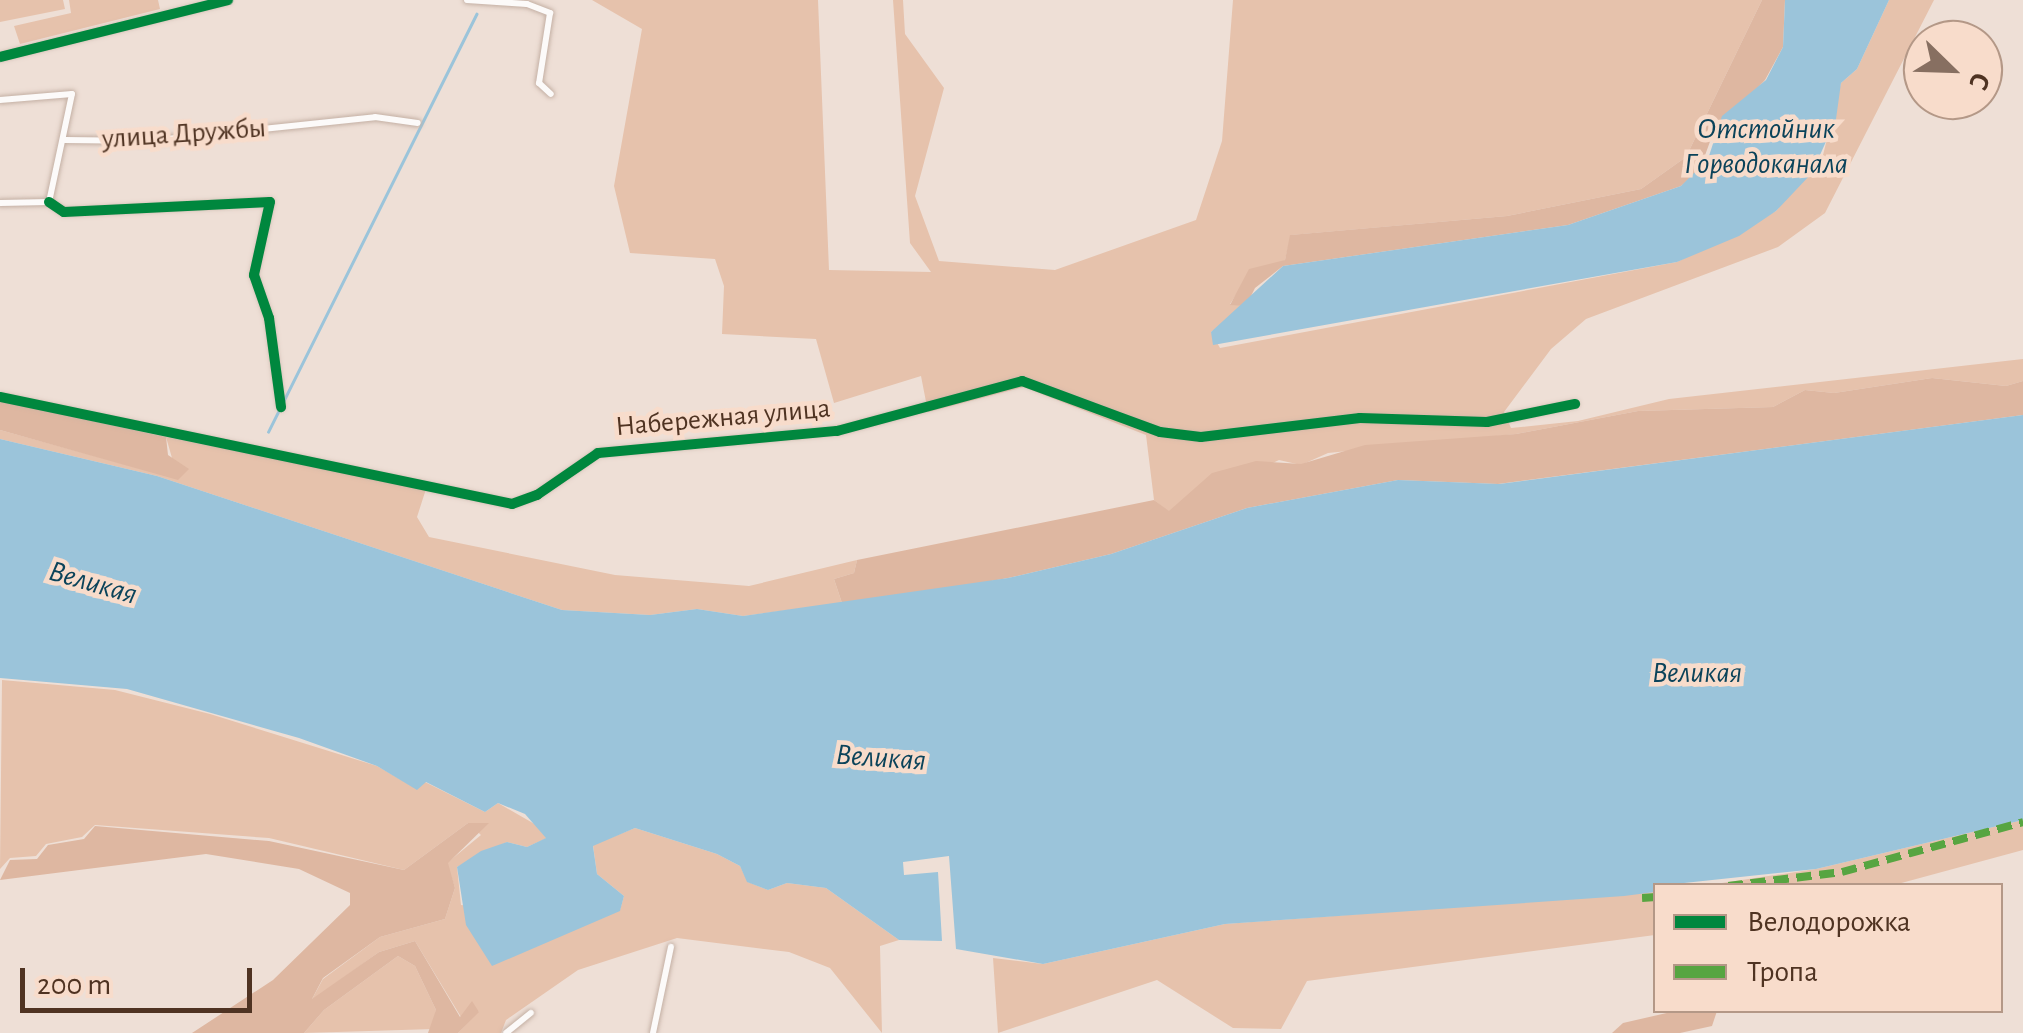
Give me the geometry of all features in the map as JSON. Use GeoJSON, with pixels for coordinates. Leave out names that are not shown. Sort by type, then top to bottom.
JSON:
{"type":"FeatureCollection","features":[{"type":"Feature","properties":{"kind":"street"},"geometry":{"type":"LineString","coordinates":[[0,57],[228,0]]}},
{"type":"Feature","properties":{"kind":"street"},"geometry":{"type":"LineString","coordinates":[[468,0],[527,4],[550,13],[540,83],[552,94]]}},
{"type":"Feature","properties":{"kind":"street","name":"улица Дружбы"},"geometry":{"type":"LineString","coordinates":[[0,100],[72,94],[64,140],[148,141],[325,120],[418,123]]}},
{"type":"Feature","properties":{"kind":"street"},"geometry":{"type":"LineString","coordinates":[[49,202],[64,140]]}},
{"type":"Feature","properties":{"kind":"street"},"geometry":{"type":"LineString","coordinates":[[0,203],[49,202],[64,212],[270,202],[254,276],[268,318],[281,406]]}},
{"type":"Feature","properties":{"kind":"street","name":"Набережная улица"},"geometry":{"type":"LineString","coordinates":[[0,398],[512,504],[537,496],[598,453],[836,431],[1022,381],[1160,432],[1201,437],[1360,418],[1487,422],[1575,404]]}},
{"type":"Feature","properties":{"kind":"street"},"geometry":{"type":"LineString","coordinates":[[653,1033],[672,947]]}},
{"type":"Feature","properties":{"kind":"street"},"geometry":{"type":"LineString","coordinates":[[506,1033],[531,1013]]}},
{"type":"Feature","properties":{"kind":"shaded area"},"geometry":{"type":"Polygon","coordinates":[[[0,0],[63,0],[65,9],[0,22],[0,0]]]}},
{"type":"Feature","properties":{"kind":"shaded area"},"geometry":{"type":"Polygon","coordinates":[[[69,0],[158,0],[160,9],[20,44],[14,26],[71,13],[69,0]]]}},
{"type":"Feature","properties":{"kind":"shaded area"},"geometry":{"type":"Polygon","coordinates":[[[592,0],[818,0],[829,270],[931,272],[910,243],[893,0],[903,0],[905,34],[944,88],[915,196],[939,261],[1055,270],[1196,220],[1222,141],[1233,0],[1762,0],[1686,157],[1641,189],[1507,216],[1291,235],[1285,260],[1241,287],[1230,304],[1246,306],[1211,332],[1220,348],[1677,262],[1776,211],[1823,155],[1841,83],[1857,69],[1889,0],[1934,0],[1924,20],[1903,20],[1903,61],[1825,213],[1778,247],[1586,319],[1551,349],[1504,412],[1511,428],[1578,421],[1669,399],[2023,359],[2023,381],[2006,386],[1932,378],[1834,393],[1805,390],[1773,407],[1638,411],[1516,434],[1328,453],[1301,465],[1279,460],[1169,512],[1154,500],[1146,435],[1024,387],[928,412],[921,376],[834,403],[816,339],[722,334],[724,286],[715,259],[630,253],[614,186],[642,29],[592,0]]]}},
{"type":"Feature","properties":{"kind":"shaded area"},"geometry":{"type":"Polygon","coordinates":[[[1762,0],[1785,0],[1783,47],[1765,80],[1712,136],[1699,172],[1681,186],[1568,225],[1283,266],[1255,288],[1246,306],[1230,305],[1249,269],[1285,260],[1290,235],[1507,216],[1641,189],[1686,157],[1762,0]]]}},
{"type":"Feature","properties":{"kind":"shaded area"},"geometry":{"type":"Polygon","coordinates":[[[1932,378],[2006,386],[2023,381],[2023,415],[1498,484],[1398,480],[1247,508],[1111,554],[876,602],[842,603],[834,579],[854,573],[857,560],[1154,500],[1169,511],[1212,473],[1256,461],[1301,464],[1365,445],[1516,434],[1638,411],[1773,407],[1805,390],[1834,393],[1932,378]]]}},
{"type":"Feature","properties":{"kind":"shaded area"},"geometry":{"type":"Polygon","coordinates":[[[0,401],[166,437],[168,455],[189,469],[178,480],[0,430],[0,401]]]}},
{"type":"Feature","properties":{"kind":"shaded area"},"geometry":{"type":"Polygon","coordinates":[[[0,430],[178,479],[166,437],[426,489],[417,517],[429,537],[615,575],[749,586],[857,560],[854,573],[834,579],[842,603],[743,616],[697,609],[650,615],[562,610],[157,476],[0,439],[0,430]]]}},
{"type":"Feature","properties":{"kind":"shaded area"},"geometry":{"type":"Polygon","coordinates":[[[2,680],[115,690],[210,714],[377,766],[417,789],[425,782],[485,812],[498,803],[545,830],[547,838],[527,847],[507,842],[457,867],[461,905],[599,917],[620,910],[624,896],[597,874],[593,845],[635,828],[717,854],[740,866],[748,882],[768,890],[787,883],[826,888],[899,940],[880,946],[882,1033],[830,968],[789,952],[677,938],[578,970],[506,1020],[501,1033],[458,1033],[479,1011],[461,1017],[415,941],[379,952],[311,1001],[323,979],[380,937],[445,919],[455,888],[447,863],[481,835],[468,823],[404,870],[269,838],[95,825],[82,837],[46,844],[36,856],[10,858],[0,869],[2,680]]]}},
{"type":"Feature","properties":{"kind":"shaded area"},"geometry":{"type":"Polygon","coordinates":[[[2023,820],[2023,850],[1901,883],[1722,883],[1816,869],[2023,820]]]}},
{"type":"Feature","properties":{"kind":"shaded area"},"geometry":{"type":"Polygon","coordinates":[[[468,823],[489,823],[448,863],[455,888],[445,919],[380,937],[323,978],[312,999],[379,952],[415,941],[460,1017],[472,1001],[479,1012],[458,1033],[428,1033],[436,1010],[415,966],[398,956],[324,1010],[304,1033],[192,1033],[273,980],[350,905],[350,893],[299,869],[206,854],[0,880],[10,860],[37,859],[48,845],[84,839],[95,826],[269,841],[404,870],[468,823]]]}},
{"type":"Feature","properties":{"kind":"shaded area"},"geometry":{"type":"Polygon","coordinates":[[[1653,892],[1653,935],[1307,981],[1281,1029],[1233,1028],[1157,980],[998,1033],[993,958],[1043,964],[1225,924],[1653,892]]]}},
{"type":"Feature","properties":{"kind":"shaded area"},"geometry":{"type":"Polygon","coordinates":[[[398,956],[415,966],[436,1010],[434,1029],[304,1033],[324,1010],[398,956]]]}},
{"type":"Feature","properties":{"kind":"shaded area"},"geometry":{"type":"Polygon","coordinates":[[[1667,1013],[1716,1013],[1712,1026],[1680,1033],[1612,1033],[1623,1023],[1667,1013]]]}},
{"type":"Feature","properties":{"kind":"water","name":"Отстойник Горводоканала"},"geometry":{"type":"Polygon","coordinates":[[[1785,0],[1889,0],[1857,69],[1841,83],[1836,119],[1812,173],[1776,211],[1739,236],[1677,262],[1213,345],[1211,332],[1283,266],[1568,225],[1681,186],[1708,159],[1722,116],[1766,80],[1783,47],[1785,0]]]}},
{"type":"Feature","properties":{"kind":"water","name":"Великая"},"geometry":{"type":"Polygon","coordinates":[[[2023,415],[2023,820],[1816,869],[1653,883],[1653,892],[1624,896],[1225,924],[1043,964],[956,949],[949,856],[903,862],[904,875],[938,872],[942,941],[899,940],[826,888],[787,883],[768,890],[747,882],[740,866],[717,854],[635,828],[593,846],[597,874],[624,896],[620,911],[492,966],[466,925],[457,867],[481,851],[507,842],[527,847],[546,838],[525,814],[498,803],[485,812],[426,782],[417,790],[377,766],[299,738],[127,689],[0,678],[0,439],[157,476],[562,610],[650,615],[697,609],[743,616],[1008,578],[1111,554],[1247,508],[1398,480],[1499,484],[2023,415]]]}},
{"type":"Feature","properties":{"kind":"waterway"},"geometry":{"type":"LineString","coordinates":[[268,432],[476,14]]}},
{"type":"Feature","properties":{"kind":"marked path"},"geometry":{"type":"LineString","coordinates":[[1752,883],[1842,872],[2023,822]]}},
{"type":"Feature","properties":{"kind":"marked path"},"geometry":{"type":"LineString","coordinates":[[1642,898],[1653,897]]}},
{"type":"Feature","properties":{"kind":"cycle path"},"geometry":{"type":"LineString","coordinates":[[0,57],[228,0]]}},
{"type":"Feature","properties":{"kind":"cycle path"},"geometry":{"type":"LineString","coordinates":[[49,202],[64,212],[270,202],[254,275],[269,318],[281,407]]}},
{"type":"Feature","properties":{"kind":"cycle path"},"geometry":{"type":"LineString","coordinates":[[0,397],[512,504],[537,495],[598,453],[837,431],[1022,381],[1160,432],[1201,437],[1360,418],[1487,422],[1575,404]]}}]}
